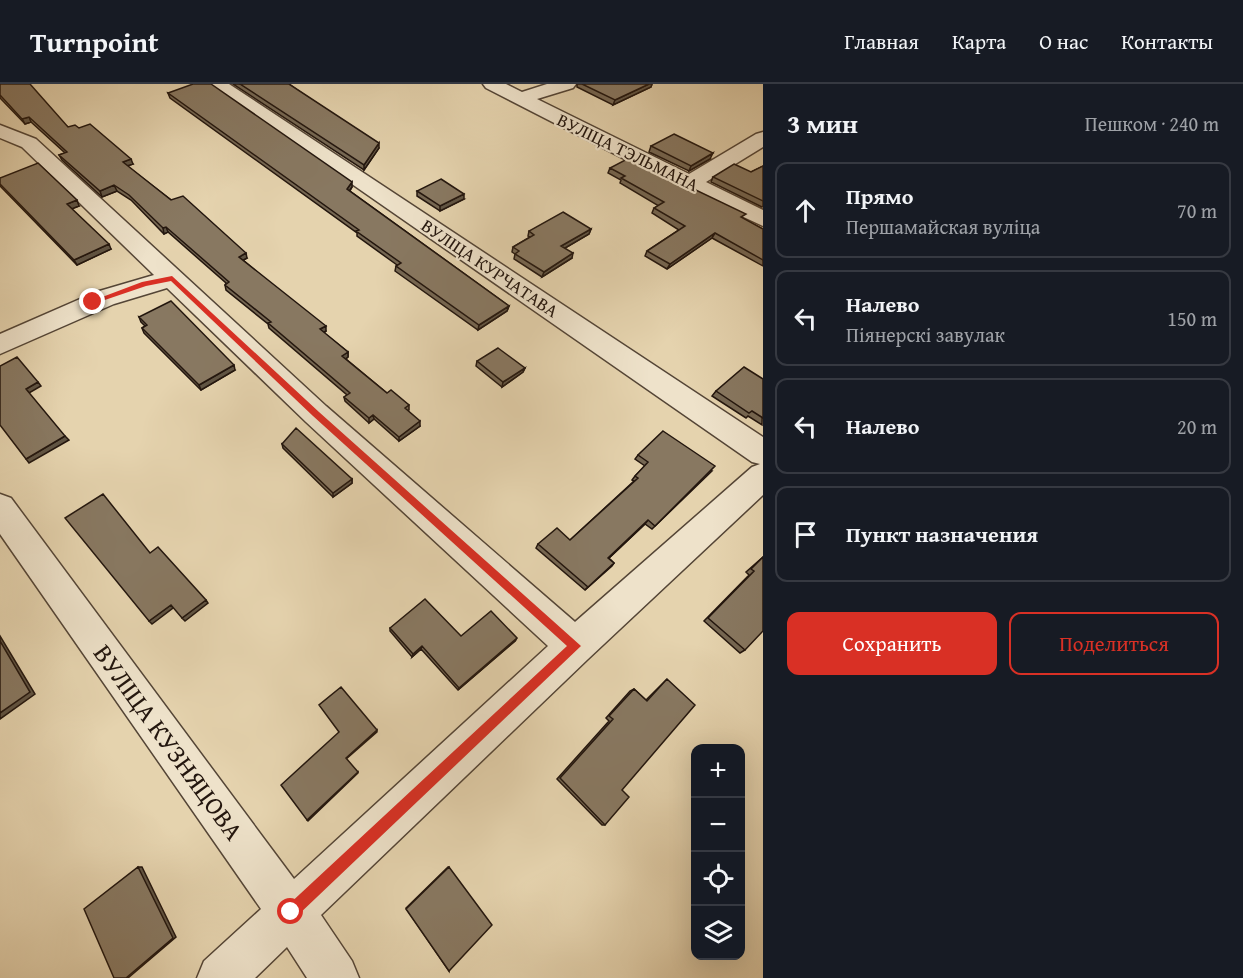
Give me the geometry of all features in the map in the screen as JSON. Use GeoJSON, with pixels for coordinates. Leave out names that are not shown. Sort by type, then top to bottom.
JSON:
{"type":"FeatureCollection","features":[{"type":"Feature","properties":{"kind":"street","name":"ВУЛІЦА КУРЧАТАВА"},"geometry":{"type":"LineString","coordinates":[[217,84],[763,453]]}},
{"type":"Feature","properties":{"kind":"street","name":"ВУЛІЦА ТЭЛЬМАНА"},"geometry":{"type":"LineString","coordinates":[[492,84],[763,219]]}},
{"type":"Feature","properties":{"kind":"street"},"geometry":{"type":"LineString","coordinates":[[520,98],[567,84]]}},
{"type":"Feature","properties":{"kind":"street"},"geometry":{"type":"LineString","coordinates":[[0,131],[29,143],[316,414],[575,646]]}},
{"type":"Feature","properties":{"kind":"street"},"geometry":{"type":"LineString","coordinates":[[689,183],[763,138]]}},
{"type":"Feature","properties":{"kind":"street"},"geometry":{"type":"LineString","coordinates":[[0,345],[93,302],[145,284],[172,279]]}},
{"type":"Feature","properties":{"kind":"street"},"geometry":{"type":"LineString","coordinates":[[222,978],[575,646],[763,476]]}},
{"type":"Feature","properties":{"kind":"street","name":"ВУЛІЦА КУЗНЯЦОВА"},"geometry":{"type":"LineString","coordinates":[[0,508],[291,912],[335,978]]}},
{"type":"Feature","properties":{"kind":"building"},"geometry":{"type":"Polygon","coordinates":[[[0,84],[30,84],[68,127],[75,125],[79,128],[90,124],[131,159],[123,162],[171,200],[183,196],[246,253],[239,257],[326,326],[320,329],[348,352],[342,356],[387,393],[391,390],[409,405],[405,408],[420,421],[399,437],[373,415],[369,418],[344,397],[350,393],[268,323],[271,322],[225,285],[229,282],[166,227],[163,228],[129,195],[114,185],[100,191],[59,155],[67,152],[29,117],[22,119],[0,95],[0,84]]]}},
{"type":"Feature","properties":{"kind":"building"},"geometry":{"type":"Polygon","coordinates":[[[193,84],[211,84],[352,182],[347,189],[509,306],[479,325],[396,266],[401,263],[356,231],[359,230],[168,93],[193,84]]]}},
{"type":"Feature","properties":{"kind":"building"},"geometry":{"type":"Polygon","coordinates":[[[240,84],[289,84],[379,143],[364,165],[240,84]]]}},
{"type":"Feature","properties":{"kind":"building"},"geometry":{"type":"Polygon","coordinates":[[[582,84],[649,84],[615,100],[582,84]]]}},
{"type":"Feature","properties":{"kind":"building"},"geometry":{"type":"Polygon","coordinates":[[[674,134],[713,153],[691,166],[651,146],[674,134]]]}},
{"type":"Feature","properties":{"kind":"building"},"geometry":{"type":"Polygon","coordinates":[[[629,158],[746,214],[741,217],[763,229],[763,260],[715,233],[670,264],[647,251],[685,226],[654,208],[664,202],[621,178],[625,176],[610,168],[629,158]]]}},
{"type":"Feature","properties":{"kind":"building"},"geometry":{"type":"Polygon","coordinates":[[[38,163],[77,200],[67,204],[109,244],[74,260],[0,184],[0,178],[38,163]]]}},
{"type":"Feature","properties":{"kind":"building"},"geometry":{"type":"Polygon","coordinates":[[[734,164],[751,172],[763,166],[763,201],[713,177],[734,164]]]}},
{"type":"Feature","properties":{"kind":"building"},"geometry":{"type":"Polygon","coordinates":[[[441,179],[464,194],[440,206],[417,191],[441,179]]]}},
{"type":"Feature","properties":{"kind":"building"},"geometry":{"type":"Polygon","coordinates":[[[563,212],[591,229],[561,246],[573,253],[544,272],[515,254],[519,251],[513,247],[534,235],[529,231],[563,212]]]}},
{"type":"Feature","properties":{"kind":"building"},"geometry":{"type":"Polygon","coordinates":[[[171,301],[234,365],[199,385],[142,328],[147,325],[139,317],[171,301]]]}},
{"type":"Feature","properties":{"kind":"building"},"geometry":{"type":"Polygon","coordinates":[[[498,348],[525,368],[503,382],[477,361],[498,348]]]}},
{"type":"Feature","properties":{"kind":"building"},"geometry":{"type":"Polygon","coordinates":[[[17,357],[38,382],[26,389],[65,436],[26,459],[0,425],[0,366],[17,357]]]}},
{"type":"Feature","properties":{"kind":"building"},"geometry":{"type":"Polygon","coordinates":[[[744,367],[763,379],[763,418],[752,411],[749,413],[716,391],[744,367]]]}},
{"type":"Feature","properties":{"kind":"building"},"geometry":{"type":"Polygon","coordinates":[[[296,428],[352,479],[333,493],[282,444],[296,428]]]}},
{"type":"Feature","properties":{"kind":"building"},"geometry":{"type":"Polygon","coordinates":[[[663,431],[715,466],[655,526],[648,520],[608,558],[614,563],[588,587],[538,544],[557,528],[570,540],[638,478],[635,476],[648,462],[638,455],[663,431]]]}},
{"type":"Feature","properties":{"kind":"building"},"geometry":{"type":"Polygon","coordinates":[[[103,494],[150,553],[158,547],[206,600],[182,618],[171,605],[149,621],[65,518],[103,494]]]}},
{"type":"Feature","properties":{"kind":"building"},"geometry":{"type":"Polygon","coordinates":[[[763,557],[763,631],[745,650],[708,618],[754,571],[751,569],[763,557]]]}},
{"type":"Feature","properties":{"kind":"building"},"geometry":{"type":"Polygon","coordinates":[[[425,599],[461,636],[491,611],[517,638],[459,688],[422,646],[413,654],[390,628],[425,599]]]}},
{"type":"Feature","properties":{"kind":"building"},"geometry":{"type":"Polygon","coordinates":[[[0,641],[30,692],[0,713],[0,641]]]}},
{"type":"Feature","properties":{"kind":"building"},"geometry":{"type":"Polygon","coordinates":[[[667,679],[695,705],[622,790],[629,797],[605,825],[560,778],[613,719],[609,716],[634,689],[647,701],[667,679]]]}},
{"type":"Feature","properties":{"kind":"building"},"geometry":{"type":"Polygon","coordinates":[[[341,687],[377,730],[346,758],[358,772],[307,820],[281,785],[339,732],[319,705],[341,687]]]}},
{"type":"Feature","properties":{"kind":"building"},"geometry":{"type":"Polygon","coordinates":[[[138,867],[173,938],[126,978],[114,978],[84,909],[138,867]]]}},
{"type":"Feature","properties":{"kind":"building"},"geometry":{"type":"Polygon","coordinates":[[[449,867],[492,925],[449,971],[406,909],[449,867]]]}},
{"type":"Feature","properties":{"kind":"route"},"geometry":{"type":"LineString","coordinates":[[93,302],[145,284],[172,279],[316,414],[575,646],[291,912]]}}]}
